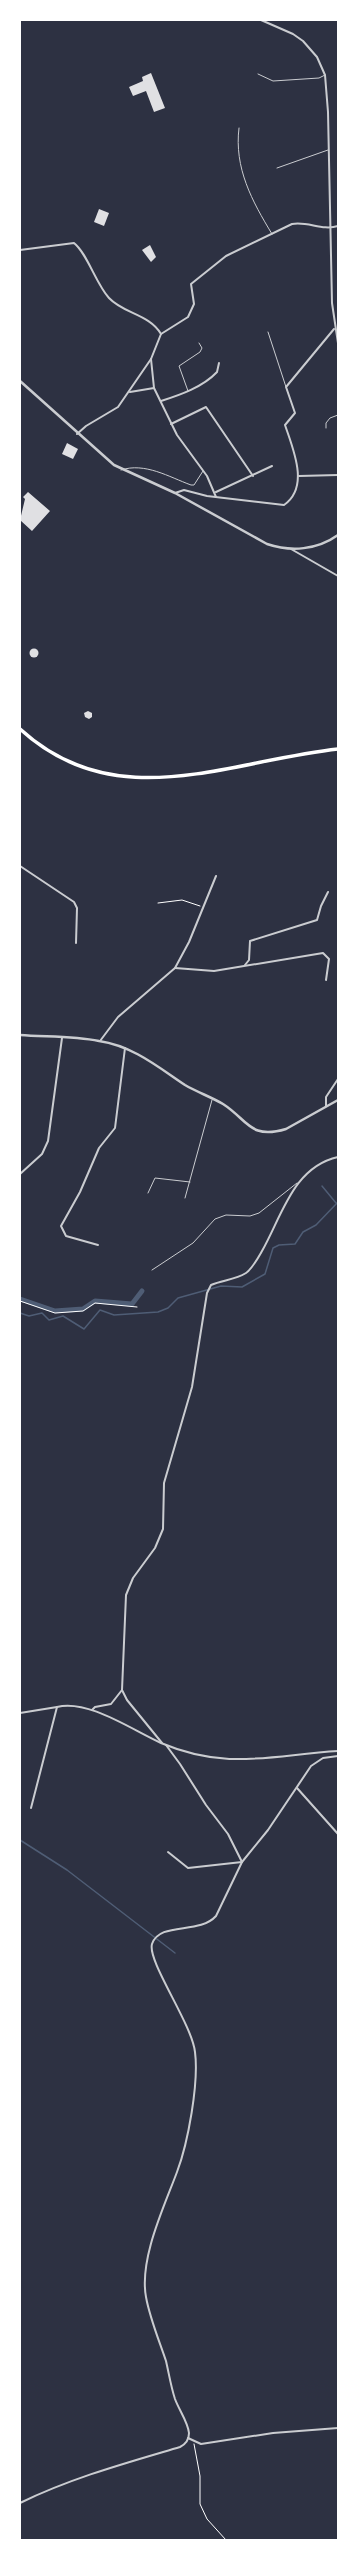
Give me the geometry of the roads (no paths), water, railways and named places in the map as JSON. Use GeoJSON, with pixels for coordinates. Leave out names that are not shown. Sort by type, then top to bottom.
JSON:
{"type":"FeatureCollection","features":[{"type":"Feature","properties":{"kind":"main road"},"geometry":{"type":"LineString","coordinates":[[20,730],[50,752],[72,764],[98,773],[136,779],[185,776],[338,749]]}},
{"type":"Feature","properties":{"kind":"street"},"geometry":{"type":"LineString","coordinates":[[261,20],[293,34],[303,41],[317,57],[325,75],[334,329],[338,343]]}},
{"type":"Feature","properties":{"kind":"street"},"geometry":{"type":"LineString","coordinates":[[77,434],[86,426],[114,410],[130,392],[151,359],[161,334],[190,314],[194,304],[191,284],[226,256],[272,234],[303,222],[330,228],[338,226]]}},
{"type":"Feature","properties":{"kind":"street"},"geometry":{"type":"LineString","coordinates":[[20,250],[74,243],[107,296],[126,310],[141,316],[154,325],[161,334]]}},
{"type":"Feature","properties":{"kind":"street"},"geometry":{"type":"LineString","coordinates":[[175,493],[184,490],[216,497],[284,505],[290,500],[298,476],[285,425],[295,413],[286,387],[334,329]]}},
{"type":"Feature","properties":{"kind":"street"},"geometry":{"type":"LineString","coordinates":[[151,359],[154,388],[171,424],[216,492],[216,497]]}},
{"type":"Feature","properties":{"kind":"street"},"geometry":{"type":"LineString","coordinates":[[161,401],[188,392],[216,374],[219,363]]}},
{"type":"Feature","properties":{"kind":"street"},"geometry":{"type":"LineString","coordinates":[[20,381],[101,456],[121,470],[175,493],[256,538],[280,548],[290,549],[321,544],[338,534]]}},
{"type":"Feature","properties":{"kind":"street"},"geometry":{"type":"LineString","coordinates":[[130,392],[154,388]]}},
{"type":"Feature","properties":{"kind":"street"},"geometry":{"type":"LineString","coordinates":[[171,424],[206,407],[253,476]]}},
{"type":"Feature","properties":{"kind":"street"},"geometry":{"type":"LineString","coordinates":[[216,492],[272,466]]}},
{"type":"Feature","properties":{"kind":"street"},"geometry":{"type":"LineString","coordinates":[[298,476],[338,475]]}},
{"type":"Feature","properties":{"kind":"street"},"geometry":{"type":"LineString","coordinates":[[290,549],[338,576]]}},
{"type":"Feature","properties":{"kind":"street"},"geometry":{"type":"LineString","coordinates":[[20,866],[74,902],[77,908],[76,943]]}},
{"type":"Feature","properties":{"kind":"street"},"geometry":{"type":"LineString","coordinates":[[100,1041],[118,1017],[175,968],[189,942],[216,876]]}},
{"type":"Feature","properties":{"kind":"street"},"geometry":{"type":"LineString","coordinates":[[245,965],[249,960],[250,941],[317,920],[321,906],[328,892]]}},
{"type":"Feature","properties":{"kind":"street"},"geometry":{"type":"LineString","coordinates":[[175,968],[214,971],[325,953],[329,964],[326,980]]}},
{"type":"Feature","properties":{"kind":"street"},"geometry":{"type":"LineString","coordinates":[[20,1035],[100,1041],[125,1048],[150,1060],[186,1085],[224,1105],[246,1125],[258,1130],[269,1132],[278,1131],[300,1123],[338,1100]]}},
{"type":"Feature","properties":{"kind":"street"},"geometry":{"type":"LineString","coordinates":[[20,1174],[42,1154],[48,1141],[62,1038]]}},
{"type":"Feature","properties":{"kind":"street"},"geometry":{"type":"LineString","coordinates":[[98,1244],[66,1236],[61,1226],[78,1198],[99,1148],[115,1128],[125,1048]]}},
{"type":"Feature","properties":{"kind":"street"},"geometry":{"type":"LineString","coordinates":[[326,1106],[326,1098],[338,1079]]}},
{"type":"Feature","properties":{"kind":"street"},"geometry":{"type":"LineString","coordinates":[[242,1862],[228,1834],[206,1805],[180,1764],[134,1709],[122,1690],[126,1595],[133,1578],[155,1548],[163,1529],[164,1483],[192,1387],[207,1293],[211,1285],[246,1273],[268,1240],[297,1183],[313,1168],[328,1159],[338,1157]]}},
{"type":"Feature","properties":{"kind":"street"},"geometry":{"type":"LineString","coordinates":[[92,1710],[95,1707],[111,1704],[122,1690]]}},
{"type":"Feature","properties":{"kind":"street"},"geometry":{"type":"LineString","coordinates":[[20,1713],[75,1705],[92,1710],[163,1743],[195,1755],[224,1760],[256,1760],[338,1751]]}},
{"type":"Feature","properties":{"kind":"street"},"geometry":{"type":"LineString","coordinates":[[31,1808],[56,1707]]}},
{"type":"Feature","properties":{"kind":"street"},"geometry":{"type":"LineString","coordinates":[[20,2503],[58,2486],[116,2466],[180,2447],[186,2443],[188,2438],[188,2429],[176,2400],[145,2288],[157,2222],[177,2172],[184,2146],[194,2086],[195,2052],[188,2026],[154,1961],[152,1946],[160,1935],[175,1929],[202,1927],[216,1916],[242,1862],[318,1760],[338,1756]]}},
{"type":"Feature","properties":{"kind":"street"},"geometry":{"type":"LineString","coordinates":[[297,1788],[338,1834]]}},
{"type":"Feature","properties":{"kind":"street"},"geometry":{"type":"LineString","coordinates":[[168,1852],[188,1868],[242,1862]]}},
{"type":"Feature","properties":{"kind":"street"},"geometry":{"type":"LineString","coordinates":[[188,2438],[201,2444],[273,2433],[338,2428]]}},
{"type":"Feature","properties":{"kind":"lane"},"geometry":{"type":"LineString","coordinates":[[258,74],[273,81],[319,78],[325,75]]}},
{"type":"Feature","properties":{"kind":"lane"},"geometry":{"type":"LineString","coordinates":[[239,128],[239,166],[243,179],[272,234]]}},
{"type":"Feature","properties":{"kind":"lane"},"geometry":{"type":"LineString","coordinates":[[277,168],[328,150]]}},
{"type":"Feature","properties":{"kind":"lane"},"geometry":{"type":"LineString","coordinates":[[268,332],[286,387]]}},
{"type":"Feature","properties":{"kind":"lane"},"geometry":{"type":"LineString","coordinates":[[188,392],[180,366],[200,352],[202,348],[199,343]]}},
{"type":"Feature","properties":{"kind":"lane"},"geometry":{"type":"LineString","coordinates":[[326,428],[326,423],[330,418],[338,416]]}},
{"type":"Feature","properties":{"kind":"lane"},"geometry":{"type":"LineString","coordinates":[[121,470],[128,467],[147,468],[191,485],[194,485],[203,471]]}},
{"type":"Feature","properties":{"kind":"lane"},"geometry":{"type":"LineString","coordinates":[[185,1198],[212,1099]]}},
{"type":"Feature","properties":{"kind":"lane"},"geometry":{"type":"LineString","coordinates":[[148,1193],[155,1178],[190,1182]]}},
{"type":"Feature","properties":{"kind":"lane"},"geometry":{"type":"LineString","coordinates":[[152,1270],[193,1243],[215,1218],[226,1215],[250,1216],[259,1213],[297,1183]]}},
{"type":"Feature","properties":{"kind":"waterway"},"geometry":{"type":"LineString","coordinates":[[322,1186],[336,1203]]}},
{"type":"Feature","properties":{"kind":"waterway"},"geometry":{"type":"LineString","coordinates":[[20,1313],[29,1316],[42,1313],[49,1320],[63,1316],[84,1329],[100,1310],[114,1315],[158,1312],[168,1308],[178,1298],[221,1286],[242,1287],[265,1274],[273,1248],[279,1245],[295,1244],[303,1232],[316,1225],[338,1202]]}},
{"type":"Feature","properties":{"kind":"waterway"},"geometry":{"type":"LineString","coordinates":[[20,1299],[55,1311],[83,1309],[95,1301],[132,1304],[142,1291]]}},
{"type":"Feature","properties":{"kind":"waterway"},"geometry":{"type":"LineString","coordinates":[[20,1840],[67,1870],[175,1953]]}}]}
